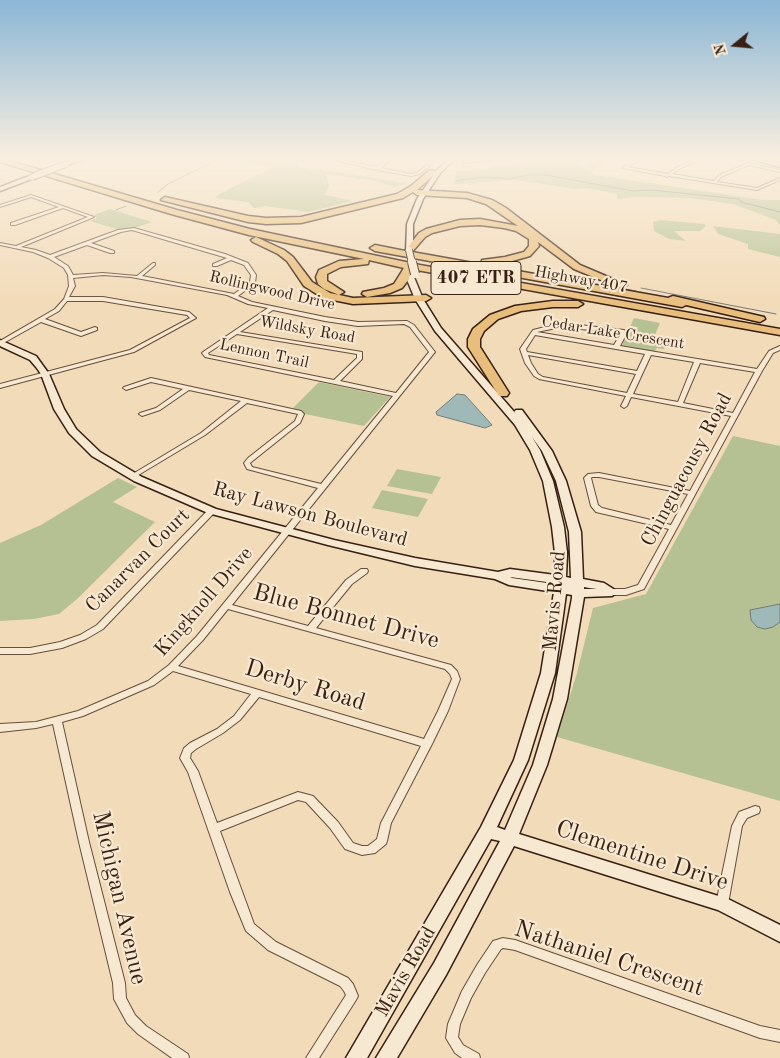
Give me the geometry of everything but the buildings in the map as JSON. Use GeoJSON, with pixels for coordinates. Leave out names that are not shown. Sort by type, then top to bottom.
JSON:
{"type":"FeatureCollection","features":[{"type":"Feature","properties":{"kind":"highway","name":"Highway 407"},"geometry":{"type":"LineString","coordinates":[[159,207],[249,232],[414,270],[757,323],[780,323]]}},
{"type":"Feature","properties":{"kind":"highway","name":"Highway 407"},"geometry":{"type":"LineString","coordinates":[[192,207],[260,226],[410,252],[757,323],[780,332]]}},
{"type":"Feature","properties":{"kind":"highway"},"geometry":{"type":"LineString","coordinates":[[197,207],[248,219],[266,221],[301,220],[353,207]]}},
{"type":"Feature","properties":{"kind":"highway"},"geometry":{"type":"LineString","coordinates":[[498,207],[577,267],[602,278],[659,296],[757,323]]}},
{"type":"Feature","properties":{"kind":"highway"},"geometry":{"type":"LineString","coordinates":[[174,212],[194,221],[265,243],[290,259],[308,284],[327,296],[354,302],[422,299]]}},
{"type":"Feature","properties":{"kind":"highway"},"geometry":{"type":"LineString","coordinates":[[480,222],[504,225],[528,234],[535,242],[528,254],[505,260],[463,261],[410,252],[422,235],[428,231],[460,223],[480,222]]}},
{"type":"Feature","properties":{"kind":"highway"},"geometry":{"type":"LineString","coordinates":[[358,262],[376,262],[414,270],[398,286],[372,294],[336,291],[322,282],[321,277],[329,268],[339,264],[358,262]]}},
{"type":"Feature","properties":{"kind":"highway"},"geometry":{"type":"LineString","coordinates":[[502,393],[478,355],[474,347],[474,339],[479,328],[488,320],[504,312],[519,308],[553,304],[586,304],[757,323]]}},
{"type":"Feature","properties":{"kind":"main road","name":"Mavis Road"},"geometry":{"type":"LineString","coordinates":[[361,1056],[486,831],[521,760],[548,673],[560,584],[561,552],[555,510],[548,481],[535,450],[519,424],[438,329],[422,299],[405,224],[410,207]]}},
{"type":"Feature","properties":{"kind":"main road","name":"Mavis Road"},"geometry":{"type":"LineString","coordinates":[[386,1058],[440,970],[509,839],[540,765],[560,699],[570,647],[578,587],[574,532],[561,481],[547,451],[530,426],[422,299]]}},
{"type":"Feature","properties":{"kind":"main road","name":"Ray Lawson Boulevard"},"geometry":{"type":"LineString","coordinates":[[0,343],[33,358],[46,374],[64,417],[78,438],[96,454],[133,476],[212,511],[286,532],[415,562],[498,576],[509,581],[578,587],[590,594],[612,592]]}},
{"type":"Feature","properties":{"kind":"main road","name":"Clementine Drive"},"geometry":{"type":"LineString","coordinates":[[486,831],[722,904],[780,934]]}},
{"type":"Feature","properties":{"kind":"street"},"geometry":{"type":"LineString","coordinates":[[13,224],[62,207]]}},
{"type":"Feature","properties":{"kind":"street"},"geometry":{"type":"LineString","coordinates":[[17,247],[92,217],[64,207]]}},
{"type":"Feature","properties":{"kind":"street"},"geometry":{"type":"LineString","coordinates":[[50,257],[132,229],[232,258],[246,264],[254,275],[252,283],[235,296]]}},
{"type":"Feature","properties":{"kind":"street"},"geometry":{"type":"LineString","coordinates":[[0,244],[50,257],[66,267],[71,277],[72,286],[66,299],[57,310],[0,343]]}},
{"type":"Feature","properties":{"kind":"street"},"geometry":{"type":"LineString","coordinates":[[88,244],[112,252]]}},
{"type":"Feature","properties":{"kind":"street"},"geometry":{"type":"LineString","coordinates":[[215,265],[232,258]]}},
{"type":"Feature","properties":{"kind":"street"},"geometry":{"type":"LineString","coordinates":[[138,277],[153,264]]}},
{"type":"Feature","properties":{"kind":"street","name":"Rollingwood Drive"},"geometry":{"type":"LineString","coordinates":[[71,277],[103,274],[138,277],[235,296],[250,303],[343,322],[409,323],[432,352],[286,532]]}},
{"type":"Feature","properties":{"kind":"street"},"geometry":{"type":"LineString","coordinates":[[0,386],[132,351],[193,318],[189,314],[103,299],[66,299]]}},
{"type":"Feature","properties":{"kind":"street","name":"Lennon Trail"},"geometry":{"type":"LineString","coordinates":[[272,308],[208,351],[207,356],[397,395]]}},
{"type":"Feature","properties":{"kind":"street"},"geometry":{"type":"LineString","coordinates":[[42,320],[81,334],[95,329]]}},
{"type":"Feature","properties":{"kind":"street"},"geometry":{"type":"LineString","coordinates":[[533,333],[542,328],[561,325],[617,329],[624,333],[616,347]]}},
{"type":"Feature","properties":{"kind":"street","name":"Wildsky Road"},"geometry":{"type":"LineString","coordinates":[[238,332],[360,353],[360,358],[335,383]]}},
{"type":"Feature","properties":{"kind":"street","name":"Cedar Lake Crescent"},"geometry":{"type":"LineString","coordinates":[[735,415],[538,377],[527,362],[524,346],[533,333],[759,371]]}},
{"type":"Feature","properties":{"kind":"street","name":"Chinguacousy Road"},"geometry":{"type":"LineString","coordinates":[[612,592],[626,592],[641,587],[759,371],[771,352],[780,348]]}},
{"type":"Feature","properties":{"kind":"street"},"geometry":{"type":"LineString","coordinates":[[624,406],[649,352]]}},
{"type":"Feature","properties":{"kind":"street"},"geometry":{"type":"LineString","coordinates":[[524,353],[639,373]]}},
{"type":"Feature","properties":{"kind":"street"},"geometry":{"type":"LineString","coordinates":[[680,404],[698,360]]}},
{"type":"Feature","properties":{"kind":"street"},"geometry":{"type":"LineString","coordinates":[[126,388],[151,380],[301,414],[298,422],[250,459],[247,464],[249,468],[323,487]]}},
{"type":"Feature","properties":{"kind":"street"},"geometry":{"type":"LineString","coordinates":[[142,414],[158,409],[188,388]]}},
{"type":"Feature","properties":{"kind":"street"},"geometry":{"type":"LineString","coordinates":[[133,476],[202,434],[246,400]]}},
{"type":"Feature","properties":{"kind":"street"},"geometry":{"type":"LineString","coordinates":[[674,528],[599,510],[595,506],[587,478],[590,475],[599,474],[692,494]]}},
{"type":"Feature","properties":{"kind":"street","name":"Canarvan Court"},"geometry":{"type":"LineString","coordinates":[[0,652],[30,651],[62,646],[100,627],[212,511]]}},
{"type":"Feature","properties":{"kind":"street","name":"Kingknoll Drive"},"geometry":{"type":"LineString","coordinates":[[0,728],[57,721],[89,710],[151,683],[172,667],[200,638],[286,532]]}},
{"type":"Feature","properties":{"kind":"street"},"geometry":{"type":"LineString","coordinates":[[310,629],[349,582],[364,571]]}},
{"type":"Feature","properties":{"kind":"street","name":"Blue Bonnet Drive"},"geometry":{"type":"LineString","coordinates":[[213,829],[298,796],[309,799],[334,825],[349,846],[362,851],[371,850],[382,841],[386,824],[427,744],[456,678],[448,667],[227,606]]}},
{"type":"Feature","properties":{"kind":"street","name":"Derby Road"},"geometry":{"type":"LineString","coordinates":[[172,667],[427,744]]}},
{"type":"Feature","properties":{"kind":"street"},"geometry":{"type":"LineString","coordinates":[[257,693],[231,723],[187,751],[185,758],[193,771],[250,926],[272,946],[344,982],[350,988],[352,996],[312,1058]]}},
{"type":"Feature","properties":{"kind":"street","name":"Michigan Avenue"},"geometry":{"type":"LineString","coordinates":[[57,721],[84,842],[119,982],[120,998],[131,1019],[142,1030],[155,1041],[183,1058]]}},
{"type":"Feature","properties":{"kind":"street"},"geometry":{"type":"LineString","coordinates":[[722,904],[737,826],[744,815],[755,810]]}},
{"type":"Feature","properties":{"kind":"street","name":"Nathaniel Crescent"},"geometry":{"type":"LineString","coordinates":[[474,1058],[459,1049],[452,1038],[454,1024],[466,995],[481,969],[497,945],[503,943],[524,948],[760,1032],[780,1036]]}},
{"type":"Feature","properties":{"kind":"green space"},"geometry":{"type":"Polygon","coordinates":[[[275,207],[327,207],[308,212],[275,207]]]}},
{"type":"Feature","properties":{"kind":"green space"},"geometry":{"type":"Polygon","coordinates":[[[742,207],[780,207],[780,225],[776,220],[742,207]]]}},
{"type":"Feature","properties":{"kind":"green space"},"geometry":{"type":"Polygon","coordinates":[[[110,209],[152,222],[135,228],[120,230],[90,221],[97,218],[94,215],[110,209]]]}},
{"type":"Feature","properties":{"kind":"green space"},"geometry":{"type":"Polygon","coordinates":[[[660,220],[705,224],[706,226],[700,231],[674,231],[686,241],[669,239],[654,231],[653,222],[660,220]]]}},
{"type":"Feature","properties":{"kind":"green space"},"geometry":{"type":"Polygon","coordinates":[[[713,226],[780,234],[780,257],[748,249],[748,244],[718,234],[713,226]]]}},
{"type":"Feature","properties":{"kind":"green space"},"geometry":{"type":"Polygon","coordinates":[[[634,318],[660,323],[655,335],[666,346],[664,349],[657,348],[654,352],[622,346],[634,318]]]}},
{"type":"Feature","properties":{"kind":"green space"},"geometry":{"type":"Polygon","coordinates":[[[319,382],[390,397],[364,426],[305,414],[293,408],[319,382]]]}},
{"type":"Feature","properties":{"kind":"green space"},"geometry":{"type":"Polygon","coordinates":[[[733,436],[780,446],[780,801],[557,737],[577,673],[593,608],[646,594],[733,436]]]}},
{"type":"Feature","properties":{"kind":"green space"},"geometry":{"type":"Polygon","coordinates":[[[397,469],[441,477],[432,494],[387,486],[397,469]]]}},
{"type":"Feature","properties":{"kind":"green space"},"geometry":{"type":"Polygon","coordinates":[[[118,478],[137,487],[113,502],[155,522],[77,599],[59,614],[34,619],[0,621],[0,543],[41,525],[118,478]]]}},
{"type":"Feature","properties":{"kind":"green space"},"geometry":{"type":"Polygon","coordinates":[[[382,490],[428,499],[418,517],[372,508],[382,490]]]}},
{"type":"Feature","properties":{"kind":"water"},"geometry":{"type":"Polygon","coordinates":[[[457,394],[465,395],[492,425],[485,428],[437,415],[436,412],[457,394]]]}},
{"type":"Feature","properties":{"kind":"water"},"geometry":{"type":"Polygon","coordinates":[[[780,604],[780,622],[773,627],[765,629],[757,627],[751,620],[750,610],[780,604]]]}},
{"type":"Feature","properties":{"kind":"waterway"},"geometry":{"type":"LineString","coordinates":[[116,210],[123,207]]}},
{"type":"Feature","properties":{"kind":"waterway"},"geometry":{"type":"LineString","coordinates":[[762,207],[780,212]]}},
{"type":"Feature","properties":{"kind":"waterway"},"geometry":{"type":"LineString","coordinates":[[620,288],[636,291]]}},
{"type":"Feature","properties":{"kind":"waterway"},"geometry":{"type":"LineString","coordinates":[[641,288],[776,314]]}}]}
